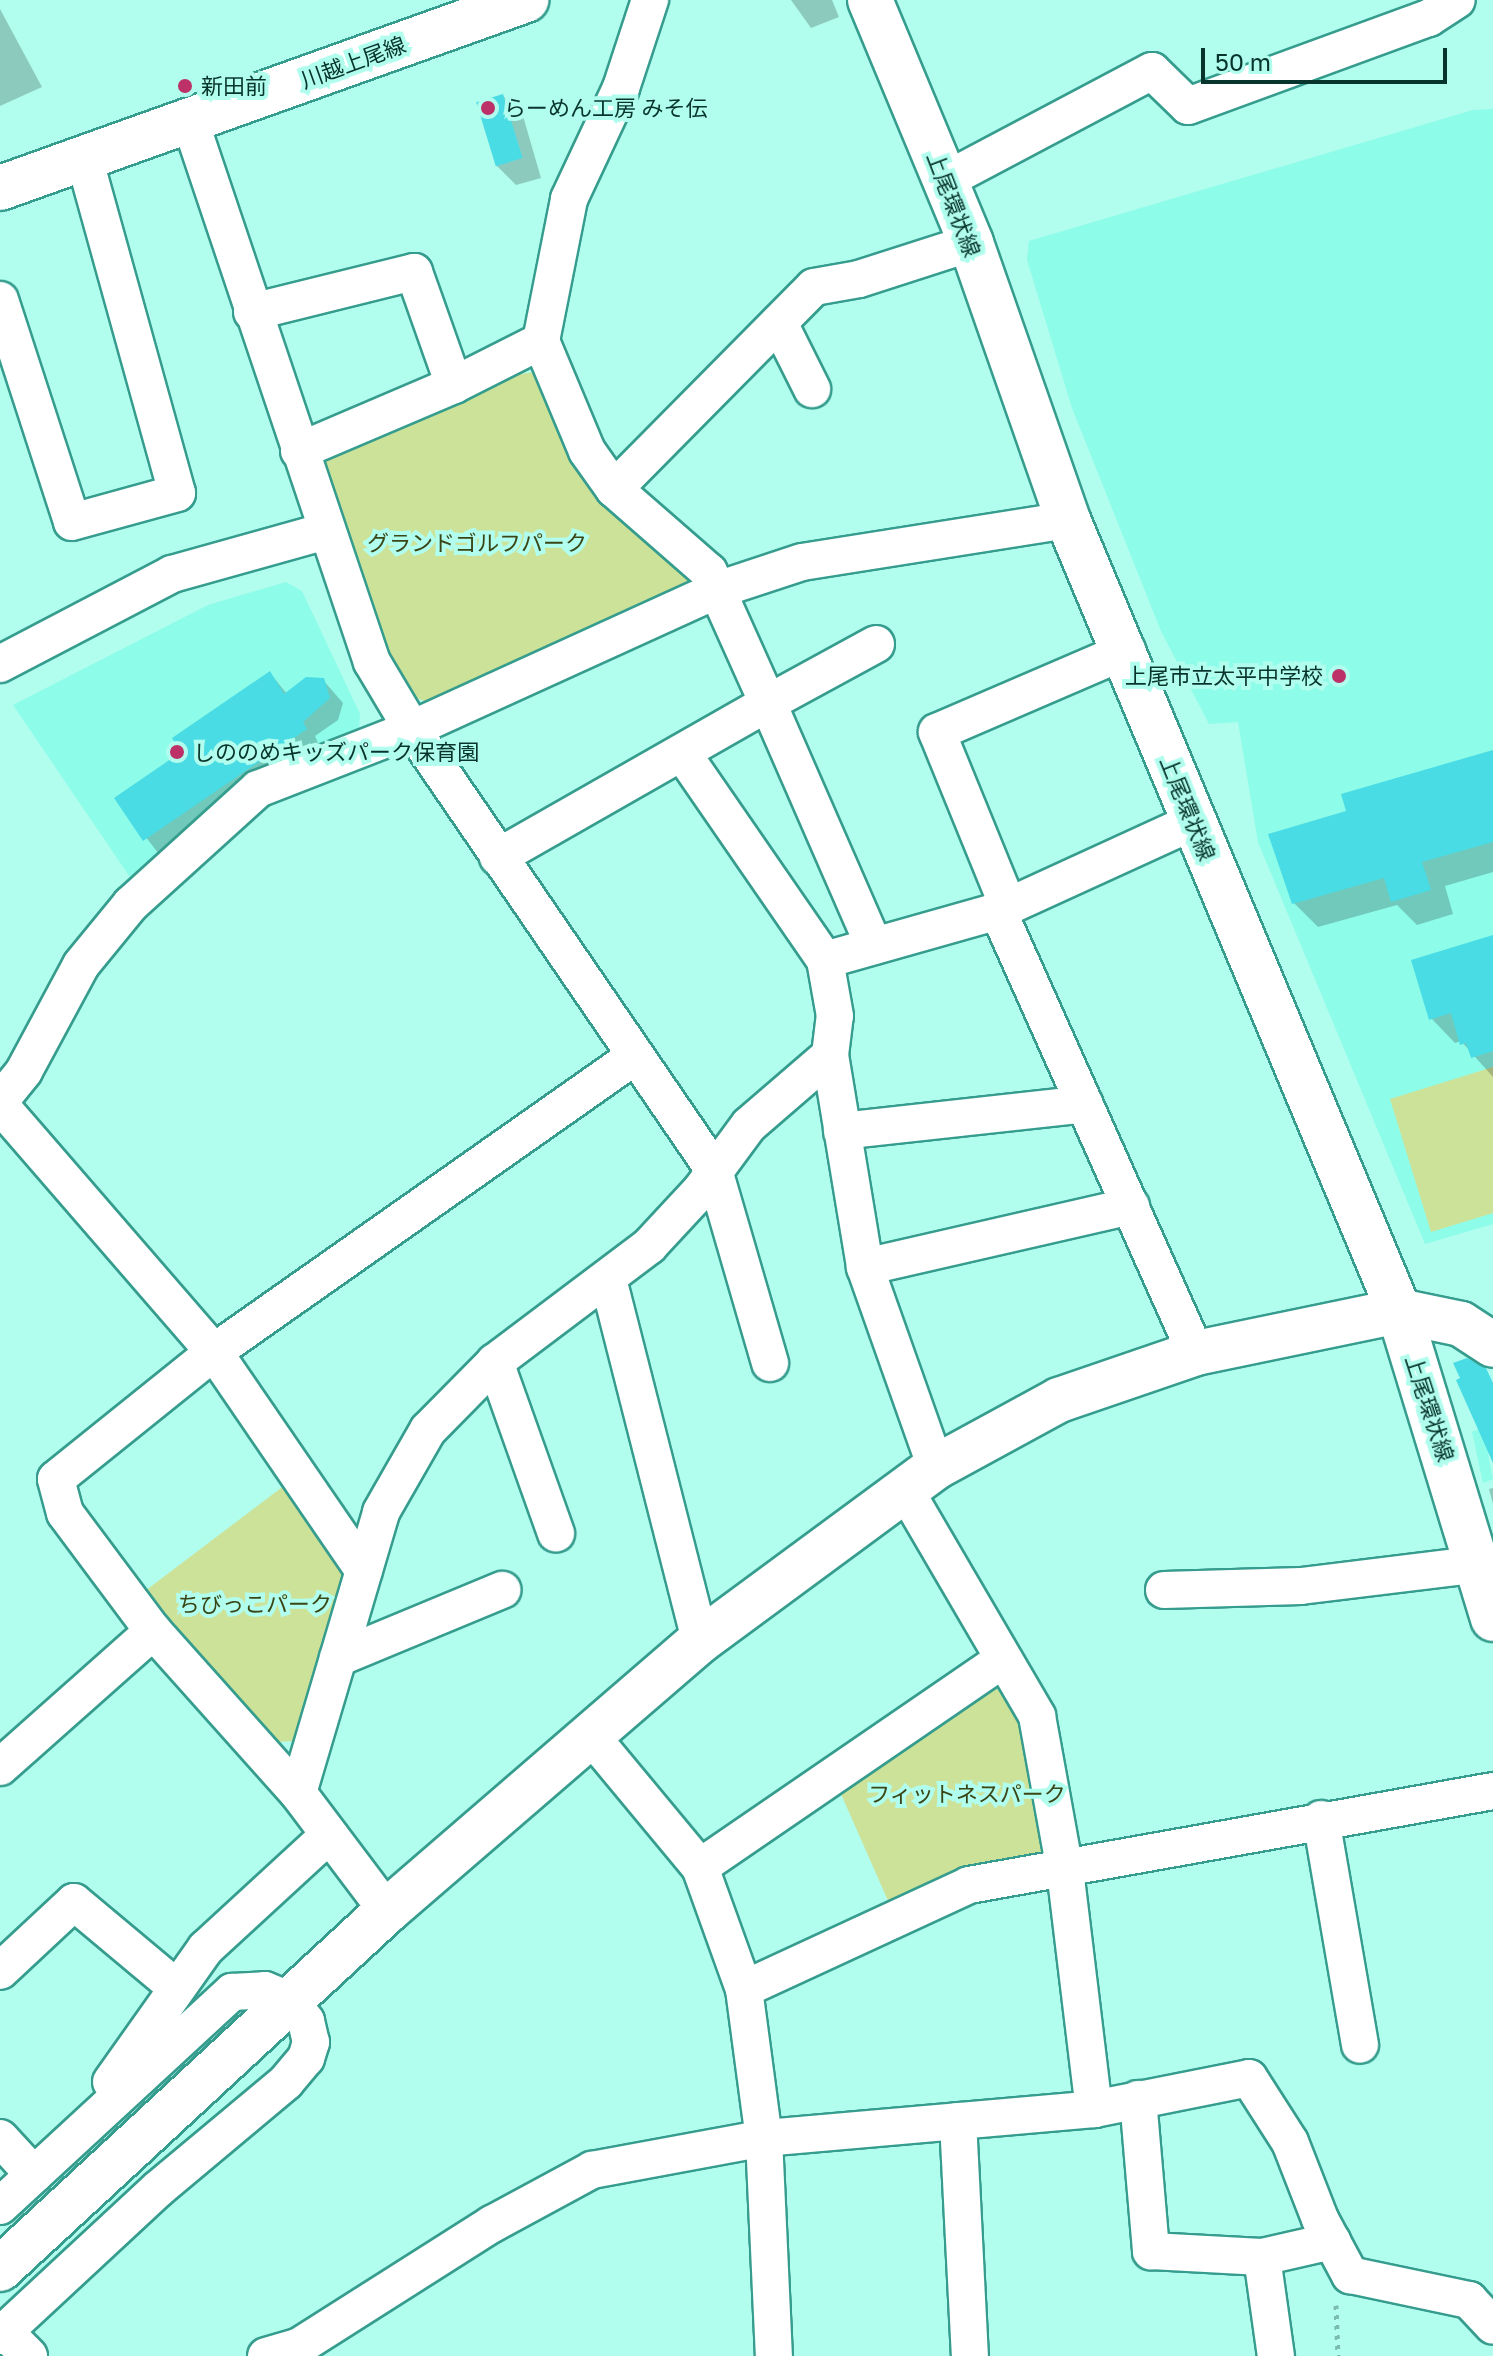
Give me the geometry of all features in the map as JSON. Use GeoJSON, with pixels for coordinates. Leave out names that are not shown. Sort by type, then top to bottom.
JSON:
{"type":"FeatureCollection","features":[{"type":"Feature","properties":{"kind":"main road","name":"川越上尾線"},"geometry":{"type":"LineString","coordinates":[[0,188],[526,0]]}},
{"type":"Feature","properties":{"kind":"main road","name":"上尾環状線"},"geometry":{"type":"LineString","coordinates":[[870,0],[971,243],[1068,520],[1127,650],[1192,822],[1399,1311],[1480,1564],[1493,1619]]}},
{"type":"Feature","properties":{"kind":"main road"},"geometry":{"type":"LineString","coordinates":[[0,2269],[387,1911],[700,1641],[920,1477],[1059,1400],[1196,1353],[1399,1311],[1461,1324],[1493,1345]]}},
{"type":"Feature","properties":{"kind":"street"},"geometry":{"type":"LineString","coordinates":[[650,0],[621,88],[569,199],[541,341],[587,451],[614,489],[709,572],[874,946]]}},
{"type":"Feature","properties":{"kind":"street"},"geometry":{"type":"LineString","coordinates":[[946,180],[1152,71],[1188,106],[1429,18],[1457,0]]}},
{"type":"Feature","properties":{"kind":"street"},"geometry":{"type":"LineString","coordinates":[[190,121],[372,662],[412,729],[498,857],[714,1170],[770,1363]]}},
{"type":"Feature","properties":{"kind":"street"},"geometry":{"type":"LineString","coordinates":[[0,300],[72,522],[177,493],[84,158]]}},
{"type":"Feature","properties":{"kind":"street"},"geometry":{"type":"LineString","coordinates":[[614,489],[814,287],[859,279],[971,243]]}},
{"type":"Feature","properties":{"kind":"street"},"geometry":{"type":"LineString","coordinates":[[252,312],[414,272],[454,385]]}},
{"type":"Feature","properties":{"kind":"street"},"geometry":{"type":"LineString","coordinates":[[779,323],[812,389]]}},
{"type":"Feature","properties":{"kind":"street"},"geometry":{"type":"LineString","coordinates":[[299,451],[454,385],[541,341]]}},
{"type":"Feature","properties":{"kind":"street"},"geometry":{"type":"LineString","coordinates":[[364,1571],[214,1352],[0,1103],[24,1071],[81,965],[131,904],[258,789],[412,729],[717,590],[802,562],[1068,520]]}},
{"type":"Feature","properties":{"kind":"street"},"geometry":{"type":"LineString","coordinates":[[0,664],[172,574],[326,531]]}},
{"type":"Feature","properties":{"kind":"street"},"geometry":{"type":"LineString","coordinates":[[498,857],[876,644]]}},
{"type":"Feature","properties":{"kind":"street"},"geometry":{"type":"LineString","coordinates":[[1127,650],[937,732],[1003,908],[1085,1104],[1196,1353]]}},
{"type":"Feature","properties":{"kind":"street"},"geometry":{"type":"LineString","coordinates":[[682,753],[825,960],[835,1016],[830,1055],[865,1267],[920,1477],[1002,1660],[1037,1716],[1065,1870],[1094,2109]]}},
{"type":"Feature","properties":{"kind":"street"},"geometry":{"type":"LineString","coordinates":[[825,960],[1003,908],[1192,822]]}},
{"type":"Feature","properties":{"kind":"street"},"geometry":{"type":"LineString","coordinates":[[298,1793],[389,1490],[428,1430],[495,1362],[649,1246],[749,1125],[830,1055]]}},
{"type":"Feature","properties":{"kind":"street"},"geometry":{"type":"LineString","coordinates":[[387,1911],[298,1793],[153,1631],[65,1513],[56,1479],[214,1352],[635,1056]]}},
{"type":"Feature","properties":{"kind":"street"},"geometry":{"type":"LineString","coordinates":[[842,1131],[1085,1104]]}},
{"type":"Feature","properties":{"kind":"street"},"geometry":{"type":"LineString","coordinates":[[865,1267],[1131,1206]]}},
{"type":"Feature","properties":{"kind":"street"},"geometry":{"type":"LineString","coordinates":[[608,1279],[700,1641]]}},
{"type":"Feature","properties":{"kind":"street"},"geometry":{"type":"LineString","coordinates":[[495,1362],[556,1533]]}},
{"type":"Feature","properties":{"kind":"street"},"geometry":{"type":"LineString","coordinates":[[1164,1590],[1301,1586],[1480,1564]]}},
{"type":"Feature","properties":{"kind":"street"},"geometry":{"type":"LineString","coordinates":[[338,1658],[502,1590]]}},
{"type":"Feature","properties":{"kind":"street"},"geometry":{"type":"LineString","coordinates":[[0,1767],[153,1631]]}},
{"type":"Feature","properties":{"kind":"street"},"geometry":{"type":"LineString","coordinates":[[700,1867],[1002,1660]]}},
{"type":"Feature","properties":{"kind":"street"},"geometry":{"type":"LineString","coordinates":[[592,1737],[700,1867],[744,1989],[764,2138],[774,2356]]}},
{"type":"Feature","properties":{"kind":"street"},"geometry":{"type":"LineString","coordinates":[[744,1989],[969,1885],[1065,1870],[1321,1819],[1493,1791]]}},
{"type":"Feature","properties":{"kind":"street"},"geometry":{"type":"LineString","coordinates":[[1321,1819],[1360,2045]]}},
{"type":"Feature","properties":{"kind":"street"},"geometry":{"type":"LineString","coordinates":[[68,2142],[206,1948],[329,1835]]}},
{"type":"Feature","properties":{"kind":"street"},"geometry":{"type":"LineString","coordinates":[[0,1971],[74,1902],[177,1988]]}},
{"type":"Feature","properties":{"kind":"street"},"geometry":{"type":"LineString","coordinates":[[0,2206],[232,1992],[257,1989],[291,2001],[306,2021],[311,2042],[306,2058],[286,2082],[158,2189],[11,2341]]}},
{"type":"Feature","properties":{"kind":"street"},"geometry":{"type":"LineString","coordinates":[[266,2356],[298,2347],[492,2224],[592,2170],[764,2138],[1094,2109],[1249,2078],[1290,2142],[1332,2241],[1350,2275],[1469,2300],[1493,2326]]}},
{"type":"Feature","properties":{"kind":"street"},"geometry":{"type":"LineString","coordinates":[[1138,2099],[1151,2251],[1262,2257],[1332,2241]]}},
{"type":"Feature","properties":{"kind":"street"},"geometry":{"type":"LineString","coordinates":[[958,2121],[970,2356]]}},
{"type":"Feature","properties":{"kind":"street"},"geometry":{"type":"LineString","coordinates":[[0,2138],[34,2175]]}},
{"type":"Feature","properties":{"kind":"street"},"geometry":{"type":"LineString","coordinates":[[1262,2257],[1276,2356]]}},
{"type":"Feature","properties":{"kind":"shaded area","name":"上尾市立太平中学校"},"geometry":{"type":"Polygon","coordinates":[[[1493,109],[1493,1224],[1425,1244],[1258,842],[1238,722],[1209,724],[1161,631],[1072,408],[1027,260],[1029,241],[1473,110],[1493,109]]]}},
{"type":"Feature","properties":{"kind":"shaded area","name":"しののめキッズパーク保育園"},"geometry":{"type":"Polygon","coordinates":[[[286,582],[302,591],[360,714],[359,728],[260,775],[134,883],[13,705],[208,605],[286,582]]]}},
{"type":"Feature","properties":{"kind":"shaded area"},"geometry":{"type":"Polygon","coordinates":[[[1493,1423],[1493,1452],[1488,1454],[1493,1479],[1483,1483],[1472,1432],[1493,1423]]]}},
{"type":"Feature","properties":{"kind":"green space","name":"グランドゴルフパーク"},"geometry":{"type":"Polygon","coordinates":[[[542,371],[695,579],[693,595],[427,702],[411,696],[360,596],[317,473],[324,457],[521,374],[542,371]]]}},
{"type":"Feature","properties":{"kind":"green space"},"geometry":{"type":"Polygon","coordinates":[[[1493,1067],[1493,1213],[1431,1232],[1390,1099],[1493,1067]]]}},
{"type":"Feature","properties":{"kind":"green space","name":"ちびっこパーク"},"geometry":{"type":"Polygon","coordinates":[[[285,1485],[346,1565],[293,1741],[276,1742],[145,1591],[285,1485]]]}},
{"type":"Feature","properties":{"kind":"green space","name":"フィットネスパーク"},"geometry":{"type":"Polygon","coordinates":[[[994,1688],[1004,1693],[1030,1727],[1049,1847],[1040,1862],[963,1868],[889,1903],[841,1794],[994,1688]]]}},
{"type":"Feature","properties":{"kind":"building"},"geometry":{"type":"Polygon","coordinates":[[[503,94],[523,158],[496,166],[476,102],[503,94]]]}},
{"type":"Feature","properties":{"kind":"building"},"geometry":{"type":"Polygon","coordinates":[[[270,671],[284,694],[306,677],[324,678],[330,698],[303,722],[307,729],[143,841],[114,798],[181,752],[172,738],[270,671]]]}},
{"type":"Feature","properties":{"kind":"building"},"geometry":{"type":"Polygon","coordinates":[[[1493,750],[1493,842],[1422,862],[1431,890],[1391,902],[1384,878],[1292,904],[1268,834],[1346,811],[1341,794],[1493,750]]]}},
{"type":"Feature","properties":{"kind":"building"},"geometry":{"type":"Polygon","coordinates":[[[1493,935],[1493,1051],[1471,1058],[1466,1043],[1460,1045],[1451,1013],[1429,1020],[1411,960],[1493,935]]]}},
{"type":"Feature","properties":{"kind":"building"},"geometry":{"type":"Polygon","coordinates":[[[1467,1358],[1486,1368],[1493,1383],[1493,1463],[1456,1380],[1460,1378],[1453,1363],[1467,1358]]]}},
{"type":"Feature","properties":{"kind":"place","name":"新田前"},"geometry":{"type":"Point","coordinates":[185,86]}},
{"type":"Feature","properties":{"kind":"place","name":"らーめん工房 みそ伝"},"geometry":{"type":"Point","coordinates":[488,108]}},
{"type":"Feature","properties":{"kind":"place","name":"上尾市立太平中学校"},"geometry":{"type":"Point","coordinates":[1339,676]}},
{"type":"Feature","properties":{"kind":"place","name":"しののめキッズパーク保育園"},"geometry":{"type":"Point","coordinates":[177,752]}}]}
